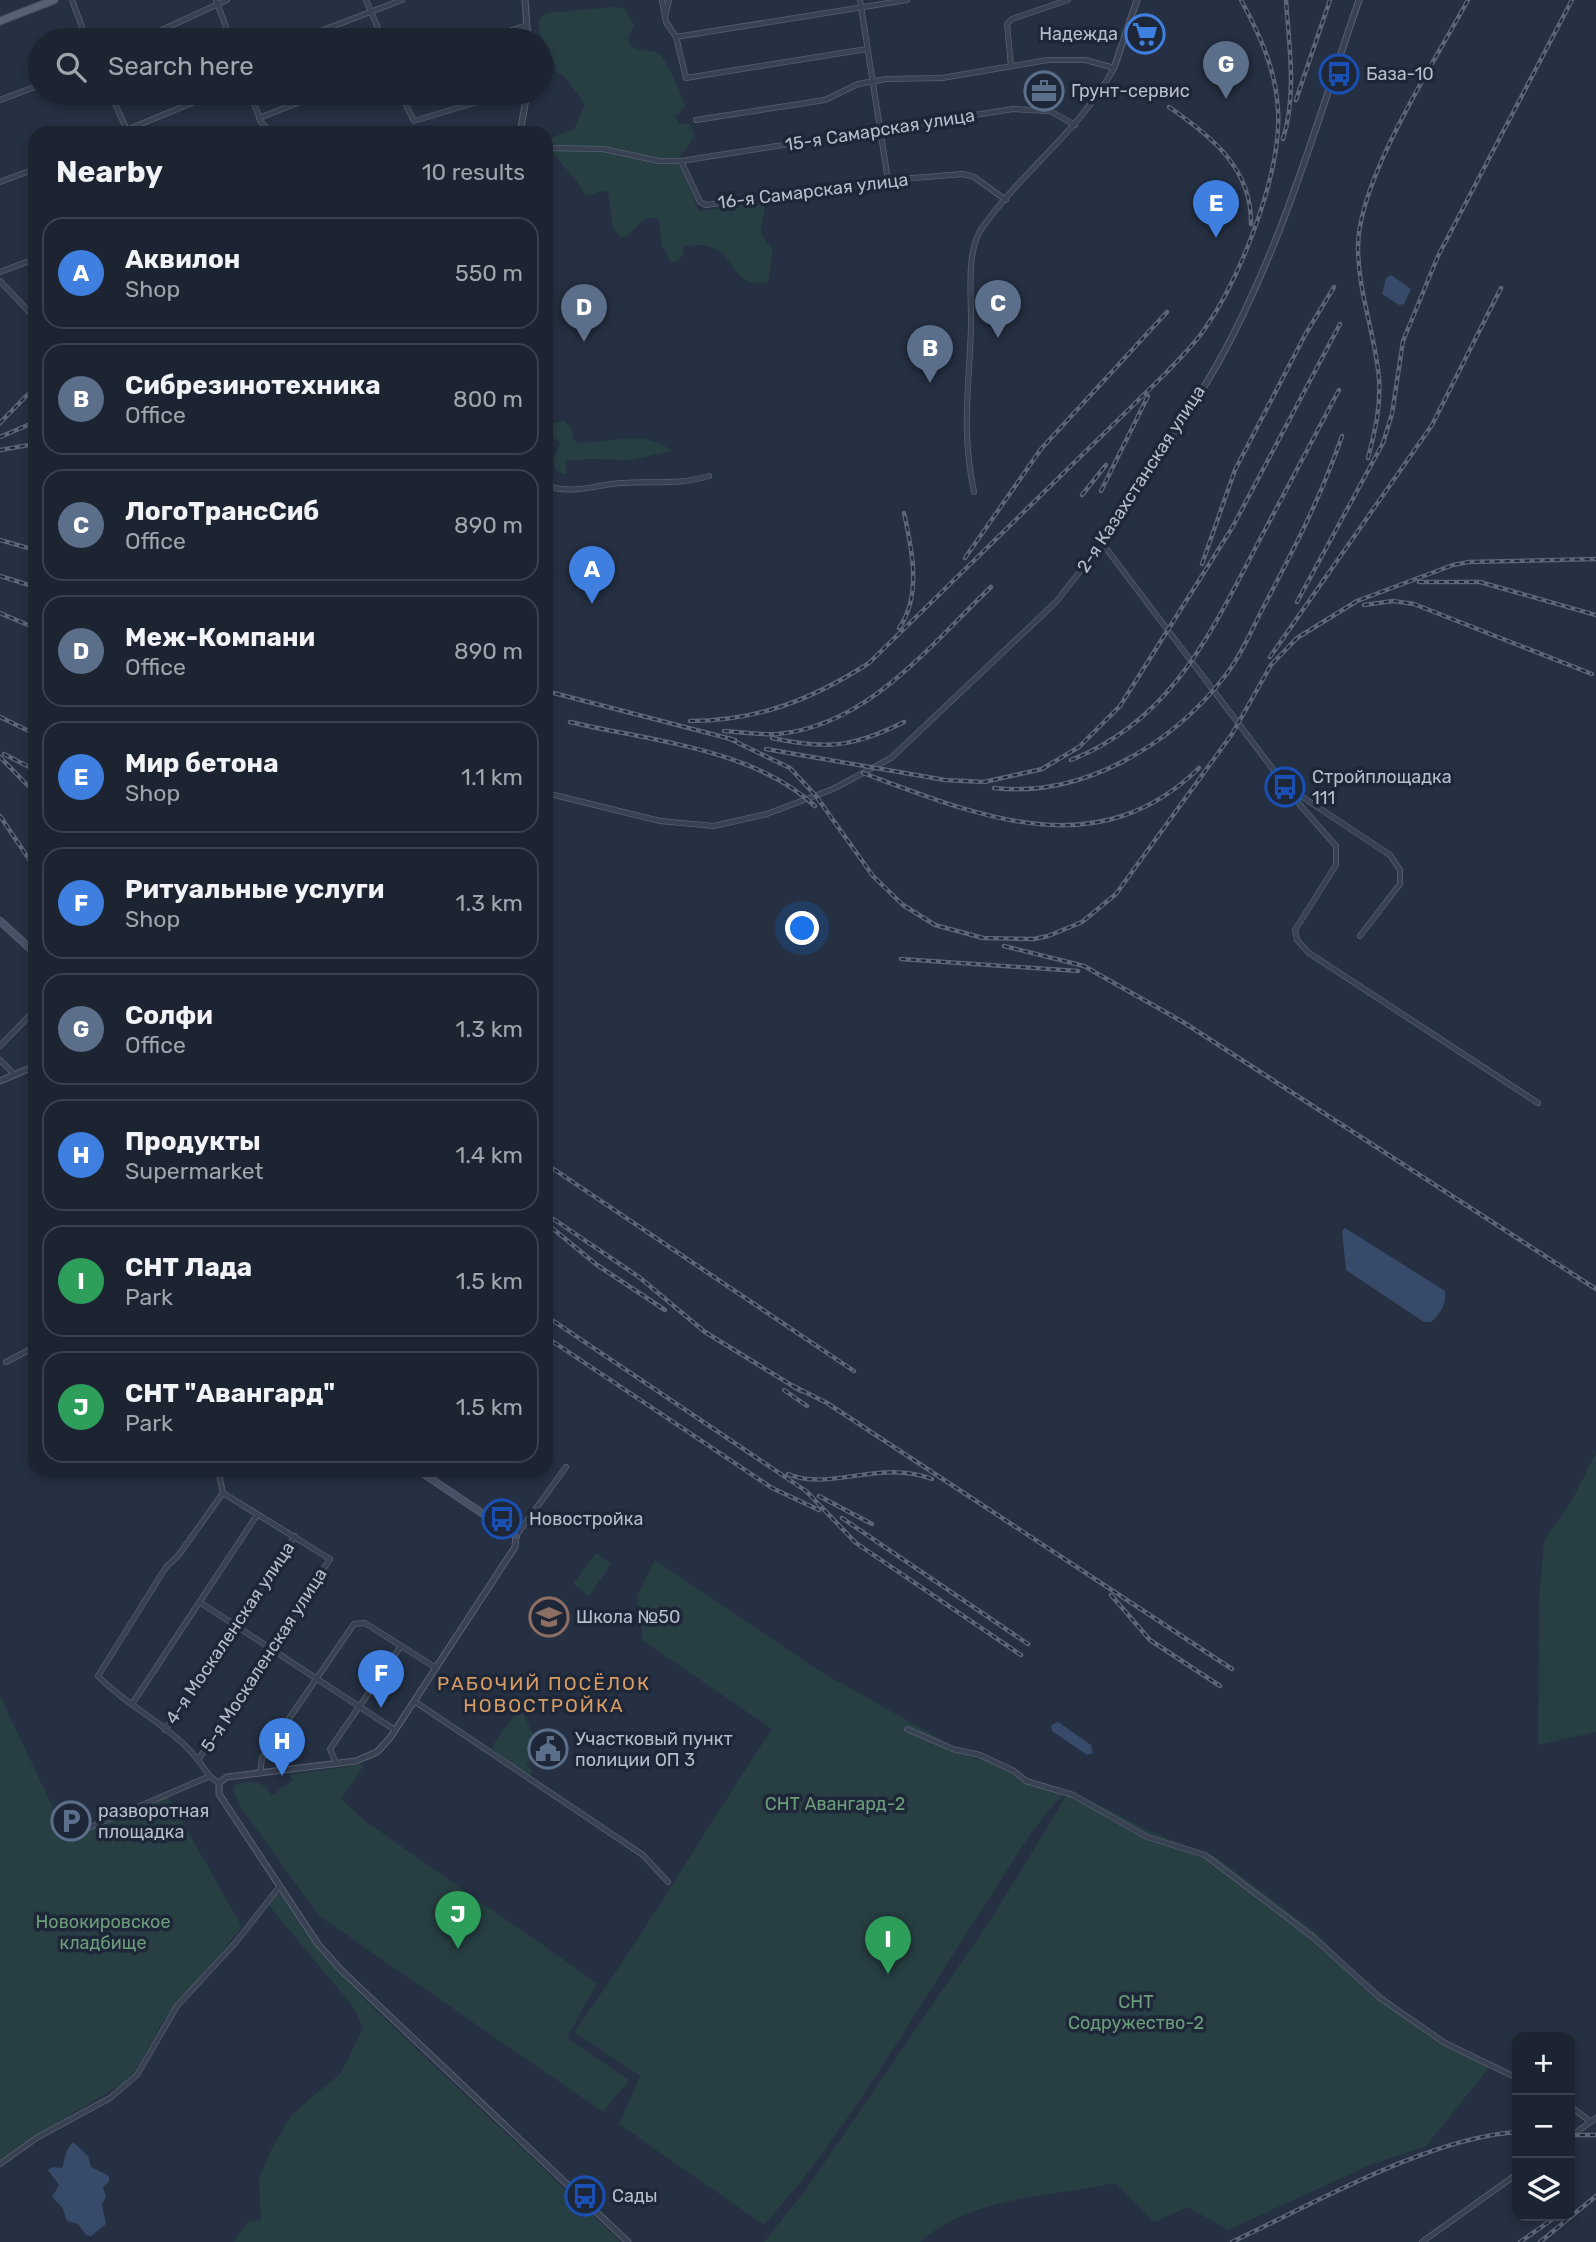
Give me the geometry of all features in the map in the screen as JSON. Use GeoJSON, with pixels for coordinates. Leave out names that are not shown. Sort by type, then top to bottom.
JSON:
{"type":"FeatureCollection","features":[{"type":"Feature","properties":{"kind":"main road"},"geometry":{"type":"LineString","coordinates":[[0,21],[54,0]]}},
{"type":"Feature","properties":{"kind":"main road"},"geometry":{"type":"LineString","coordinates":[[0,921],[28,947]]}},
{"type":"Feature","properties":{"kind":"main road"},"geometry":{"type":"LineString","coordinates":[[428,1477],[516,1536]]}},
{"type":"Feature","properties":{"kind":"street"},"geometry":{"type":"LineString","coordinates":[[72,0],[82,28]]}},
{"type":"Feature","properties":{"kind":"street"},"geometry":{"type":"LineString","coordinates":[[165,28],[227,0]]}},
{"type":"Feature","properties":{"kind":"street"},"geometry":{"type":"LineString","coordinates":[[366,0],[378,28]]}},
{"type":"Feature","properties":{"kind":"street"},"geometry":{"type":"LineString","coordinates":[[329,28],[402,0]]}},
{"type":"Feature","properties":{"kind":"street"},"geometry":{"type":"LineString","coordinates":[[519,28],[528,25],[525,0]]}},
{"type":"Feature","properties":{"kind":"street"},"geometry":{"type":"LineString","coordinates":[[662,0],[665,18],[676,37],[686,78],[867,49]]}},
{"type":"Feature","properties":{"kind":"street"},"geometry":{"type":"LineString","coordinates":[[665,18],[668,0]]}},
{"type":"Feature","properties":{"kind":"street"},"geometry":{"type":"LineString","coordinates":[[860,0],[888,180]]}},
{"type":"Feature","properties":{"kind":"street"},"geometry":{"type":"LineString","coordinates":[[676,37],[907,0]]}},
{"type":"Feature","properties":{"kind":"street"},"geometry":{"type":"LineString","coordinates":[[1011,66],[1006,23],[1068,0]]}},
{"type":"Feature","properties":{"kind":"street"},"geometry":{"type":"LineString","coordinates":[[974,492],[964,419],[971,329],[970,296],[978,234],[1076,125],[1114,68],[1137,0]]}},
{"type":"Feature","properties":{"kind":"street","name":"2-я Казахстанская улица"},"geometry":{"type":"LineString","coordinates":[[553,795],[660,821],[714,826],[767,814],[833,789],[891,758],[1056,602],[1102,543],[1218,363],[1290,203],[1359,0]]}},
{"type":"Feature","properties":{"kind":"street"},"geometry":{"type":"LineString","coordinates":[[217,3],[226,28]]}},
{"type":"Feature","properties":{"kind":"street"},"geometry":{"type":"LineString","coordinates":[[696,120],[834,98],[853,86],[872,81],[942,78],[1066,59],[1086,60],[1114,68]]}},
{"type":"Feature","properties":{"kind":"street"},"geometry":{"type":"LineString","coordinates":[[0,100],[28,90]]}},
{"type":"Feature","properties":{"kind":"street"},"geometry":{"type":"LineString","coordinates":[[116,105],[125,126]]}},
{"type":"Feature","properties":{"kind":"street"},"geometry":{"type":"LineString","coordinates":[[137,126],[187,105]]}},
{"type":"Feature","properties":{"kind":"street"},"geometry":{"type":"LineString","coordinates":[[255,105],[266,126]]}},
{"type":"Feature","properties":{"kind":"street"},"geometry":{"type":"LineString","coordinates":[[260,118],[293,105]]}},
{"type":"Feature","properties":{"kind":"street"},"geometry":{"type":"LineString","coordinates":[[406,105],[414,121],[467,105]]}},
{"type":"Feature","properties":{"kind":"street"},"geometry":{"type":"LineString","coordinates":[[521,126],[525,105]]}},
{"type":"Feature","properties":{"kind":"street","name":"15-я Самарская улица"},"geometry":{"type":"LineString","coordinates":[[553,148],[603,149],[659,161],[681,161],[1013,109],[1049,111],[1076,125]]}},
{"type":"Feature","properties":{"kind":"street","name":"16-я Самарская улица"},"geometry":{"type":"LineString","coordinates":[[681,161],[700,202],[706,205],[888,180],[967,174],[1006,200]]}},
{"type":"Feature","properties":{"kind":"street"},"geometry":{"type":"LineString","coordinates":[[0,182],[28,172]]}},
{"type":"Feature","properties":{"kind":"street"},"geometry":{"type":"LineString","coordinates":[[0,272],[28,262]]}},
{"type":"Feature","properties":{"kind":"street"},"geometry":{"type":"LineString","coordinates":[[0,281],[28,311]]}},
{"type":"Feature","properties":{"kind":"street"},"geometry":{"type":"LineString","coordinates":[[553,487],[559,489],[622,483],[669,484],[709,476]]}},
{"type":"Feature","properties":{"kind":"street"},"geometry":{"type":"LineString","coordinates":[[1102,543],[1338,851],[1331,874],[1295,930],[1301,945],[1378,1000],[1538,1103]]}},
{"type":"Feature","properties":{"kind":"street"},"geometry":{"type":"LineString","coordinates":[[1291,789],[1397,862],[1400,884],[1360,936]]}},
{"type":"Feature","properties":{"kind":"street"},"geometry":{"type":"LineString","coordinates":[[0,1046],[28,1017]]}},
{"type":"Feature","properties":{"kind":"street"},"geometry":{"type":"LineString","coordinates":[[0,1060],[14,1074]]}},
{"type":"Feature","properties":{"kind":"street"},"geometry":{"type":"LineString","coordinates":[[0,1080],[28,1069]]}},
{"type":"Feature","properties":{"kind":"street"},"geometry":{"type":"LineString","coordinates":[[6,1362],[28,1351]]}},
{"type":"Feature","properties":{"kind":"street"},"geometry":{"type":"LineString","coordinates":[[219,1783],[227,1777],[368,1757],[384,1745],[515,1547],[516,1536],[566,1468]]}},
{"type":"Feature","properties":{"kind":"street"},"geometry":{"type":"LineString","coordinates":[[220,1477],[223,1493],[295,1536]]}},
{"type":"Feature","properties":{"kind":"street"},"geometry":{"type":"LineString","coordinates":[[219,1783],[208,1777],[198,1760],[165,1730],[97,1676],[166,1567],[178,1556],[223,1493]]}},
{"type":"Feature","properties":{"kind":"street"},"geometry":{"type":"LineString","coordinates":[[132,1704],[257,1515]]}},
{"type":"Feature","properties":{"kind":"street","name":"5-я Москаленская улица"},"geometry":{"type":"LineString","coordinates":[[198,1760],[330,1559],[295,1536]]}},
{"type":"Feature","properties":{"kind":"street","name":"4-я Москаленская улица"},"geometry":{"type":"LineString","coordinates":[[165,1730],[295,1536]]}},
{"type":"Feature","properties":{"kind":"street"},"geometry":{"type":"LineString","coordinates":[[201,1603],[395,1730]]}},
{"type":"Feature","properties":{"kind":"street"},"geometry":{"type":"LineString","coordinates":[[260,1773],[262,1758],[345,1633],[354,1625],[365,1623],[436,1668]]}},
{"type":"Feature","properties":{"kind":"street"},"geometry":{"type":"LineString","coordinates":[[336,1763],[330,1749],[401,1646]]}},
{"type":"Feature","properties":{"kind":"street"},"geometry":{"type":"LineString","coordinates":[[414,1701],[643,1855],[668,1882]]}},
{"type":"Feature","properties":{"kind":"street"},"geometry":{"type":"LineString","coordinates":[[906,1728],[953,1749],[980,1755],[997,1766],[1014,1771],[1026,1781],[1073,1795],[1147,1837],[1205,1855],[1314,1938],[1380,1998],[1444,2043],[1512,2076]]}},
{"type":"Feature","properties":{"kind":"street"},"geometry":{"type":"LineString","coordinates":[[72,1835],[208,1777]]}},
{"type":"Feature","properties":{"kind":"street"},"geometry":{"type":"LineString","coordinates":[[219,1783],[222,1802],[318,1944],[367,1997],[628,2242]]}},
{"type":"Feature","properties":{"kind":"street"},"geometry":{"type":"LineString","coordinates":[[0,2164],[38,2137],[110,2098],[137,2075],[177,2006],[218,1964],[279,1886]]}},
{"type":"Feature","properties":{"kind":"street"},"geometry":{"type":"LineString","coordinates":[[1575,2109],[1594,2120],[1575,2133]]}},
{"type":"Feature","properties":{"kind":"street"},"geometry":{"type":"LineString","coordinates":[[1422,2242],[1512,2178]]}},
{"type":"Feature","properties":{"kind":"green space"},"geometry":{"type":"Polygon","coordinates":[[[624,8],[634,25],[628,38],[630,45],[658,53],[665,61],[685,107],[675,117],[679,123],[689,124],[695,133],[687,149],[681,154],[679,164],[699,211],[762,202],[765,207],[761,233],[773,250],[768,282],[756,283],[740,276],[724,256],[704,245],[684,246],[683,255],[677,262],[671,263],[662,245],[658,217],[645,219],[627,236],[621,237],[613,228],[608,192],[600,191],[590,196],[584,194],[553,152],[553,137],[574,129],[585,104],[564,76],[556,72],[553,28],[539,28],[540,18],[547,13],[624,8]]]}},
{"type":"Feature","properties":{"kind":"green space"},"geometry":{"type":"Polygon","coordinates":[[[564,421],[571,428],[574,440],[580,443],[639,439],[661,444],[671,451],[631,460],[565,461],[567,474],[562,474],[555,469],[554,459],[560,443],[553,437],[553,423],[564,421]]]}},
{"type":"Feature","properties":{"kind":"green space"},"geometry":{"type":"Polygon","coordinates":[[[1596,1453],[1596,1732],[1538,1745],[1539,1600],[1544,1541],[1571,1502],[1596,1453]]]}},
{"type":"Feature","properties":{"kind":"green space"},"geometry":{"type":"Polygon","coordinates":[[[596,1553],[611,1564],[589,1596],[573,1584],[596,1553]]]}},
{"type":"Feature","properties":{"kind":"green space","name":"СНТ Авангард-2"},"geometry":{"type":"Polygon","coordinates":[[[655,1560],[818,1670],[977,1760],[980,1755],[1064,1794],[1020,1850],[851,2113],[764,2225],[619,2124],[640,2076],[574,2032],[772,1729],[643,1641],[637,1596],[655,1560]]]}},
{"type":"Feature","properties":{"kind":"green space","name":"Новокировское кладбище"},"geometry":{"type":"Polygon","coordinates":[[[0,1696],[66,1835],[84,1827],[87,1832],[168,1796],[242,1927],[164,2020],[135,2071],[122,2084],[37,2135],[0,2162],[0,1696]]]}},
{"type":"Feature","properties":{"kind":"green space"},"geometry":{"type":"Polygon","coordinates":[[[518,1709],[522,1711],[532,1732],[540,1737],[531,1746],[533,1756],[526,1765],[533,1771],[530,1775],[492,1749],[518,1709]]]}},
{"type":"Feature","properties":{"kind":"green space"},"geometry":{"type":"Polygon","coordinates":[[[365,1764],[341,1799],[365,1821],[597,1983],[567,2038],[629,2080],[603,2112],[319,1916],[241,1808],[233,1790],[236,1784],[253,1782],[261,1784],[272,1795],[293,1780],[289,1775],[365,1764]]]}},
{"type":"Feature","properties":{"kind":"green space","name":"СНТ Содружество-2"},"geometry":{"type":"Polygon","coordinates":[[[1070,1790],[1147,1830],[1216,1857],[1316,1933],[1350,1967],[1428,2032],[1492,2064],[1426,2146],[1368,2166],[1228,2230],[1188,2207],[1154,2222],[1115,2183],[1013,2200],[988,2207],[964,2215],[920,2242],[764,2242],[807,2188],[991,1919],[1070,1790]]]}},
{"type":"Feature","properties":{"kind":"green space"},"geometry":{"type":"Polygon","coordinates":[[[278,1894],[283,1894],[318,1949],[368,2003],[621,2242],[234,2242],[248,2222],[261,2220],[259,2178],[272,2148],[292,2114],[341,2073],[363,2028],[352,2005],[270,1907],[270,1901],[278,1894]]]}},
{"type":"Feature","properties":{"kind":"water"},"geometry":{"type":"Polygon","coordinates":[[[1391,275],[1411,289],[1404,304],[1399,305],[1382,294],[1386,278],[1391,275]]]}},
{"type":"Feature","properties":{"kind":"water"},"geometry":{"type":"Polygon","coordinates":[[[1345,1228],[1445,1291],[1444,1304],[1435,1319],[1424,1322],[1346,1270],[1342,1231],[1345,1228]]]}},
{"type":"Feature","properties":{"kind":"water"},"geometry":{"type":"Polygon","coordinates":[[[1058,1722],[1091,1745],[1093,1753],[1087,1755],[1052,1731],[1051,1725],[1058,1722]]]}},
{"type":"Feature","properties":{"kind":"water"},"geometry":{"type":"Polygon","coordinates":[[[73,2142],[88,2156],[91,2167],[109,2176],[109,2181],[103,2187],[106,2196],[102,2205],[106,2224],[91,2236],[86,2235],[78,2224],[67,2221],[62,2207],[52,2197],[59,2185],[48,2170],[52,2167],[62,2168],[67,2150],[73,2142]]]}},
{"type":"Feature","properties":{"kind":"railway"},"geometry":{"type":"LineString","coordinates":[[690,721],[739,717],[784,706],[827,687],[869,663],[1165,374],[1200,336],[1231,283],[1256,224],[1266,194],[1277,135],[1278,110],[1274,81],[1261,40],[1241,0]]}},
{"type":"Feature","properties":{"kind":"railway"},"geometry":{"type":"LineString","coordinates":[[1283,139],[1291,87],[1286,0]]}},
{"type":"Feature","properties":{"kind":"railway"},"geometry":{"type":"LineString","coordinates":[[1296,100],[1330,0]]}},
{"type":"Feature","properties":{"kind":"railway"},"geometry":{"type":"LineString","coordinates":[[1368,458],[1377,418],[1379,378],[1359,264],[1361,219],[1384,155],[1468,0]]}},
{"type":"Feature","properties":{"kind":"railway"},"geometry":{"type":"LineString","coordinates":[[1297,602],[1383,443],[1392,414],[1403,341],[1438,256],[1572,0]]}},
{"type":"Feature","properties":{"kind":"railway"},"geometry":{"type":"LineString","coordinates":[[1169,107],[1214,142],[1237,170],[1245,186],[1251,224]]}},
{"type":"Feature","properties":{"kind":"railway"},"geometry":{"type":"LineString","coordinates":[[1202,564],[1235,470],[1305,335],[1334,287]]}},
{"type":"Feature","properties":{"kind":"railway"},"geometry":{"type":"LineString","coordinates":[[1270,657],[1432,425],[1501,288]]}},
{"type":"Feature","properties":{"kind":"railway"},"geometry":{"type":"LineString","coordinates":[[965,558],[1041,449],[1167,312]]}},
{"type":"Feature","properties":{"kind":"railway"},"geometry":{"type":"LineString","coordinates":[[766,749],[945,780],[984,782],[1042,769],[1079,747],[1120,706],[1232,528],[1340,324]]}},
{"type":"Feature","properties":{"kind":"railway"},"geometry":{"type":"LineString","coordinates":[[1071,760],[1106,743],[1136,722],[1162,698],[1184,671],[1222,611],[1339,390]]}},
{"type":"Feature","properties":{"kind":"railway"},"geometry":{"type":"LineString","coordinates":[[0,423],[28,394]]}},
{"type":"Feature","properties":{"kind":"railway"},"geometry":{"type":"LineString","coordinates":[[1101,491],[1148,396]]}},
{"type":"Feature","properties":{"kind":"railway"},"geometry":{"type":"LineString","coordinates":[[0,437],[28,425]]}},
{"type":"Feature","properties":{"kind":"railway"},"geometry":{"type":"LineString","coordinates":[[994,788],[1027,789],[1092,775],[1123,762],[1152,744],[1179,724],[1203,701],[1231,668],[1246,642],[1306,523],[1342,436]]}},
{"type":"Feature","properties":{"kind":"railway"},"geometry":{"type":"LineString","coordinates":[[0,450],[28,445]]}},
{"type":"Feature","properties":{"kind":"railway"},"geometry":{"type":"LineString","coordinates":[[1082,495],[1106,465]]}},
{"type":"Feature","properties":{"kind":"railway"},"geometry":{"type":"LineString","coordinates":[[899,628],[911,602],[913,587],[912,557],[904,513]]}},
{"type":"Feature","properties":{"kind":"railway"},"geometry":{"type":"LineString","coordinates":[[0,540],[28,548]]}},
{"type":"Feature","properties":{"kind":"railway"},"geometry":{"type":"LineString","coordinates":[[728,738],[790,768],[816,796],[873,876],[903,905],[935,925],[983,938],[1034,939],[1082,922],[1116,894],[1232,734],[1271,665],[1297,638],[1357,601],[1453,565],[1469,562],[1596,559]]}},
{"type":"Feature","properties":{"kind":"railway"},"geometry":{"type":"LineString","coordinates":[[0,576],[28,585]]}},
{"type":"Feature","properties":{"kind":"railway"},"geometry":{"type":"LineString","coordinates":[[1419,582],[1480,582],[1596,615]]}},
{"type":"Feature","properties":{"kind":"railway"},"geometry":{"type":"LineString","coordinates":[[724,731],[778,734],[811,728],[841,716],[895,679],[991,587]]}},
{"type":"Feature","properties":{"kind":"railway"},"geometry":{"type":"LineString","coordinates":[[1364,605],[1393,601],[1414,604],[1592,674]]}},
{"type":"Feature","properties":{"kind":"railway"},"geometry":{"type":"LineString","coordinates":[[0,613],[28,625]]}},
{"type":"Feature","properties":{"kind":"railway"},"geometry":{"type":"LineString","coordinates":[[553,693],[735,740]]}},
{"type":"Feature","properties":{"kind":"railway"},"geometry":{"type":"LineString","coordinates":[[0,717],[28,731]]}},
{"type":"Feature","properties":{"kind":"railway"},"geometry":{"type":"LineString","coordinates":[[570,722],[699,749],[731,759],[790,787],[815,806]]}},
{"type":"Feature","properties":{"kind":"railway"},"geometry":{"type":"LineString","coordinates":[[772,738],[809,744],[840,744],[870,737],[904,722]]}},
{"type":"Feature","properties":{"kind":"railway"},"geometry":{"type":"LineString","coordinates":[[4,754],[28,766]]}},
{"type":"Feature","properties":{"kind":"railway"},"geometry":{"type":"LineString","coordinates":[[0,757],[28,786]]}},
{"type":"Feature","properties":{"kind":"railway"},"geometry":{"type":"LineString","coordinates":[[863,773],[949,804],[992,816],[1035,824],[1078,825],[1119,817],[1160,799],[1199,768]]}},
{"type":"Feature","properties":{"kind":"railway"},"geometry":{"type":"LineString","coordinates":[[0,816],[28,858]]}},
{"type":"Feature","properties":{"kind":"railway"},"geometry":{"type":"LineString","coordinates":[[1004,946],[1084,966],[1183,1022],[1596,1289]]}},
{"type":"Feature","properties":{"kind":"railway"},"geometry":{"type":"LineString","coordinates":[[901,959],[1078,971]]}},
{"type":"Feature","properties":{"kind":"railway"},"geometry":{"type":"LineString","coordinates":[[553,1169],[854,1371]]}},
{"type":"Feature","properties":{"kind":"railway"},"geometry":{"type":"LineString","coordinates":[[553,1219],[639,1277],[705,1332],[801,1391]]}},
{"type":"Feature","properties":{"kind":"railway"},"geometry":{"type":"LineString","coordinates":[[553,1229],[597,1265],[665,1310]]}},
{"type":"Feature","properties":{"kind":"railway"},"geometry":{"type":"LineString","coordinates":[[553,1321],[806,1491],[856,1543],[1021,1655]]}},
{"type":"Feature","properties":{"kind":"railway"},"geometry":{"type":"LineString","coordinates":[[553,1342],[772,1488],[819,1510]]}},
{"type":"Feature","properties":{"kind":"railway"},"geometry":{"type":"LineString","coordinates":[[793,1386],[827,1403],[1232,1669]]}},
{"type":"Feature","properties":{"kind":"railway"},"geometry":{"type":"LineString","coordinates":[[784,1390],[807,1406]]}},
{"type":"Feature","properties":{"kind":"railway"},"geometry":{"type":"LineString","coordinates":[[788,1474],[820,1480],[893,1472],[932,1479]]}},
{"type":"Feature","properties":{"kind":"railway"},"geometry":{"type":"LineString","coordinates":[[819,1496],[872,1524]]}},
{"type":"Feature","properties":{"kind":"railway"},"geometry":{"type":"LineString","coordinates":[[842,1518],[1028,1644]]}},
{"type":"Feature","properties":{"kind":"railway"},"geometry":{"type":"LineString","coordinates":[[1111,1595],[1150,1640],[1220,1686]]}},
{"type":"Feature","properties":{"kind":"railway"},"geometry":{"type":"LineString","coordinates":[[1232,2242],[1409,2159],[1446,2146],[1512,2133]]}},
{"type":"Feature","properties":{"kind":"railway"},"geometry":{"type":"LineString","coordinates":[[1575,2135],[1596,2135]]}},
{"type":"Feature","properties":{"kind":"railway"},"geometry":{"type":"LineString","coordinates":[[1540,2242],[1596,2196]]}},
{"type":"Feature","properties":{"kind":"railway"},"geometry":{"type":"LineString","coordinates":[[1520,2242],[1550,2221]]}},
{"type":"Feature","properties":{"kind":"place","name":"Надежда"},"geometry":{"type":"Point","coordinates":[1145,34]}},
{"type":"Feature","properties":{"kind":"place","name":"База-10"},"geometry":{"type":"Point","coordinates":[1339,74]}},
{"type":"Feature","properties":{"kind":"place","name":"Грунт-сервис"},"geometry":{"type":"Point","coordinates":[1044,91]}},
{"type":"Feature","properties":{"kind":"place","name":"Солфи"},"geometry":{"type":"Point","coordinates":[1226,99]}},
{"type":"Feature","properties":{"kind":"place","name":"Мир бетона"},"geometry":{"type":"Point","coordinates":[1216,238]}},
{"type":"Feature","properties":{"kind":"place","name":"ЛогоТрансСиб"},"geometry":{"type":"Point","coordinates":[998,338]}},
{"type":"Feature","properties":{"kind":"place","name":"Меж-Компани"},"geometry":{"type":"Point","coordinates":[584,342]}},
{"type":"Feature","properties":{"kind":"place","name":"Сибрезинотехника"},"geometry":{"type":"Point","coordinates":[930,383]}},
{"type":"Feature","properties":{"kind":"place","name":"Аквилон"},"geometry":{"type":"Point","coordinates":[592,604]}},
{"type":"Feature","properties":{"kind":"place","name":"Стройплощадка 111"},"geometry":{"type":"Point","coordinates":[1285,787]}},
{"type":"Feature","properties":{"kind":"place","name":"Новостройка"},"geometry":{"type":"Point","coordinates":[502,1519]}},
{"type":"Feature","properties":{"kind":"place","name":"Школа №50"},"geometry":{"type":"Point","coordinates":[549,1617]}},
{"type":"Feature","properties":{"kind":"place","name":"Ритуальные услуги"},"geometry":{"type":"Point","coordinates":[381,1708]}},
{"type":"Feature","properties":{"kind":"place","name":"Участковый пункт полиции ОП 3"},"geometry":{"type":"Point","coordinates":[548,1749]}},
{"type":"Feature","properties":{"kind":"place","name":"Продукты"},"geometry":{"type":"Point","coordinates":[282,1776]}},
{"type":"Feature","properties":{"kind":"place","name":"разворотная площадка"},"geometry":{"type":"Point","coordinates":[71,1821]}},
{"type":"Feature","properties":{"kind":"place","name":"СНТ \"Авангард\""},"geometry":{"type":"Point","coordinates":[458,1949]}},
{"type":"Feature","properties":{"kind":"place","name":"СНТ Лада"},"geometry":{"type":"Point","coordinates":[888,1974]}},
{"type":"Feature","properties":{"kind":"place","name":"Сады"},"geometry":{"type":"Point","coordinates":[585,2196]}},
{"type":"Feature","properties":{"kind":"district","name":"РАБОЧИЙ ПОСЁЛОК НОВОСТРОЙКА"},"geometry":{"type":"Point","coordinates":[544,1694]}}]}
